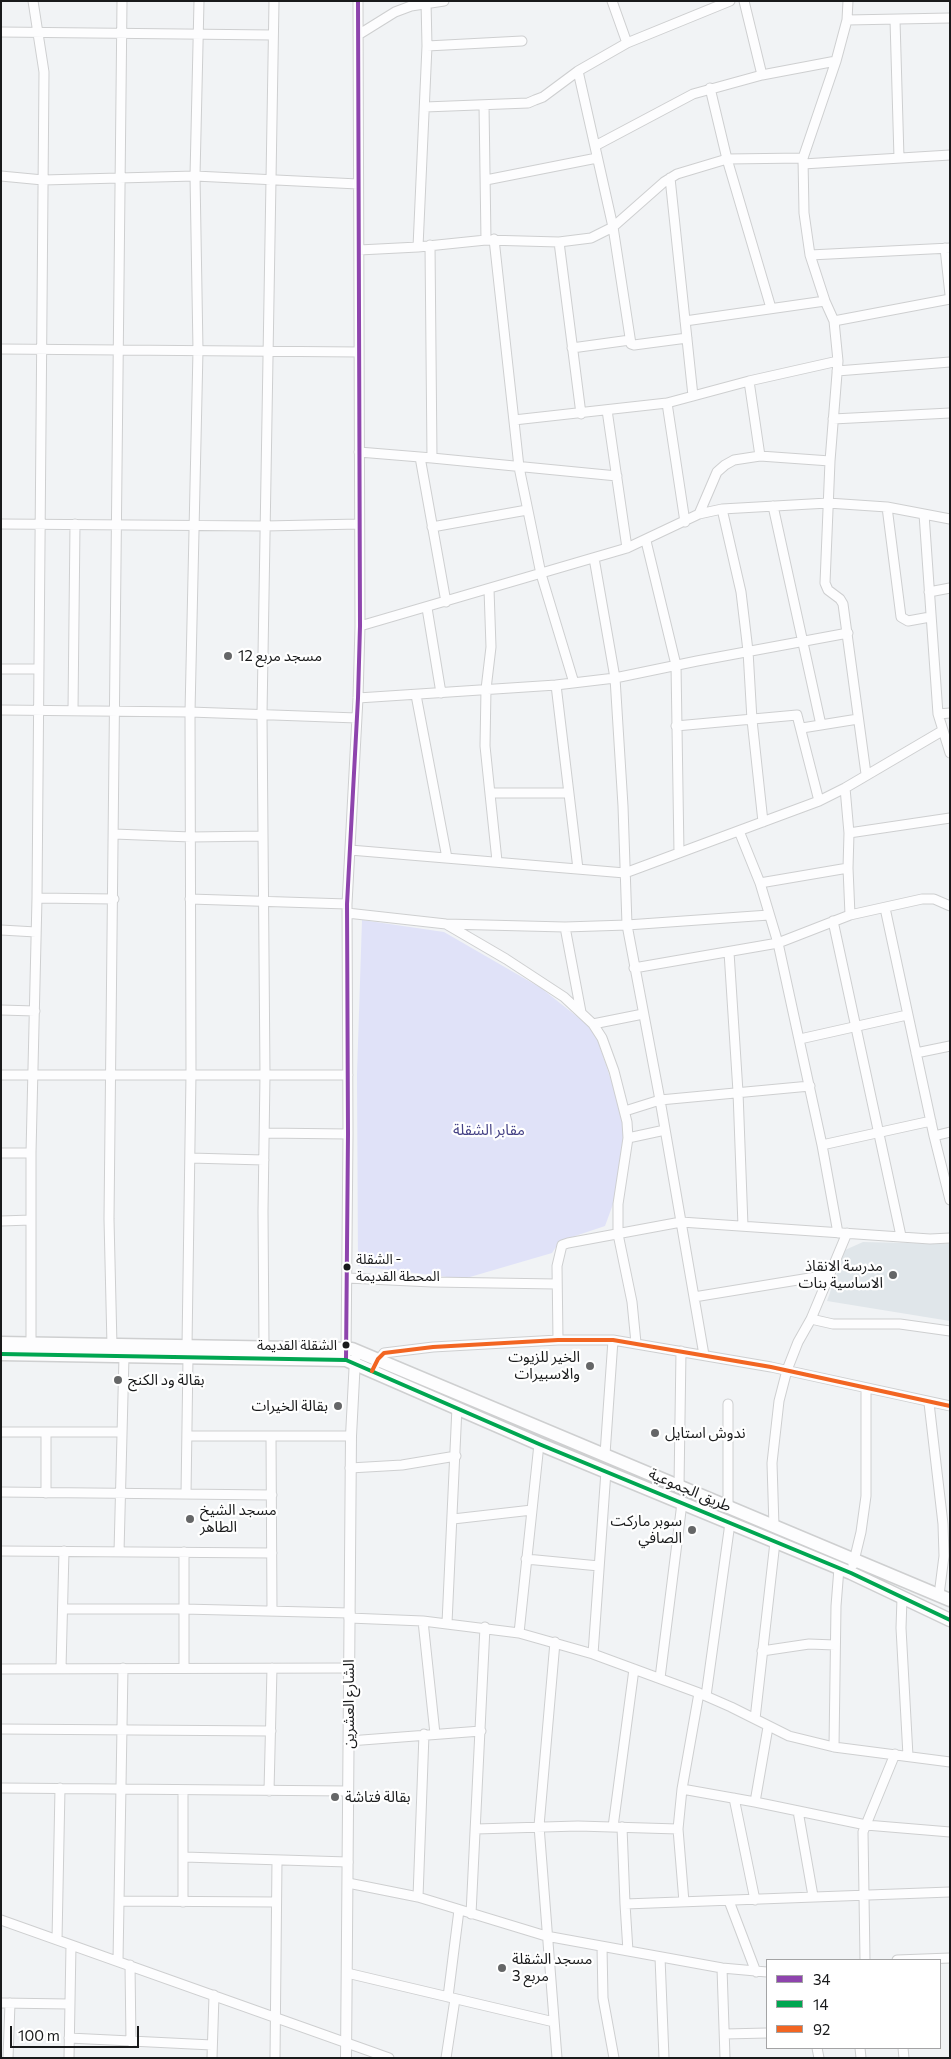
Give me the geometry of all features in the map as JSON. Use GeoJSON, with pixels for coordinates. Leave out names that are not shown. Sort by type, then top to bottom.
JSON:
{"type":"FeatureCollection","features":[{"type":"Feature","properties":{"kind":"main road"},"geometry":{"type":"LineString","coordinates":[[1,1343],[351,1356]]}},
{"type":"Feature","properties":{"kind":"main road"},"geometry":{"type":"LineString","coordinates":[[1,1354],[124,1356],[264,1346],[351,1356],[375,1365]]}},
{"type":"Feature","properties":{"kind":"main road","name":"طريق الجموعية"},"geometry":{"type":"LineString","coordinates":[[375,1365],[430,1381],[728,1506],[774,1527],[902,1598],[950,1620]]}},
{"type":"Feature","properties":{"kind":"main road","name":"طريق الجموعية"},"geometry":{"type":"LineString","coordinates":[[375,1365],[426,1394],[539,1444],[775,1542],[945,1597]]}},
{"type":"Feature","properties":{"kind":"street"},"geometry":{"type":"LineString","coordinates":[[31,1344],[31,1153],[37,898],[44,72],[33,1]]}},
{"type":"Feature","properties":{"kind":"street"},"geometry":{"type":"LineString","coordinates":[[112,1346],[109,1220],[114,900],[122,1]]}},
{"type":"Feature","properties":{"kind":"street"},"geometry":{"type":"LineString","coordinates":[[186,1494],[191,1074],[190,712],[198,350],[195,176],[200,36],[199,1]]}},
{"type":"Feature","properties":{"kind":"street"},"geometry":{"type":"LineString","coordinates":[[264,1346],[265,1075],[262,715],[274,1]]}},
{"type":"Feature","properties":{"kind":"street"},"geometry":{"type":"LineString","coordinates":[[351,1356],[347,1278],[347,908],[360,626],[358,1]]}},
{"type":"Feature","properties":{"kind":"street"},"geometry":{"type":"LineString","coordinates":[[358,35],[395,12],[426,2],[444,1]]}},
{"type":"Feature","properties":{"kind":"street"},"geometry":{"type":"LineString","coordinates":[[612,1],[626,43]]}},
{"type":"Feature","properties":{"kind":"street"},"geometry":{"type":"LineString","coordinates":[[425,107],[528,103],[547,94],[578,71],[626,43],[730,1]]}},
{"type":"Feature","properties":{"kind":"street"},"geometry":{"type":"LineString","coordinates":[[744,1],[762,75]]}},
{"type":"Feature","properties":{"kind":"street"},"geometry":{"type":"LineString","coordinates":[[848,1],[847,20],[836,61],[803,161],[804,213],[810,254],[834,321],[838,361],[830,461],[825,583],[828,590],[840,599],[843,604],[866,774]]}},
{"type":"Feature","properties":{"kind":"street"},"geometry":{"type":"LineString","coordinates":[[418,247],[427,46],[426,2]]}},
{"type":"Feature","properties":{"kind":"street"},"geometry":{"type":"LineString","coordinates":[[847,20],[950,18]]}},
{"type":"Feature","properties":{"kind":"street"},"geometry":{"type":"LineString","coordinates":[[896,20],[899,158]]}},
{"type":"Feature","properties":{"kind":"street"},"geometry":{"type":"LineString","coordinates":[[1,32],[200,36],[273,35]]}},
{"type":"Feature","properties":{"kind":"street"},"geometry":{"type":"LineString","coordinates":[[427,46],[522,41]]}},
{"type":"Feature","properties":{"kind":"street"},"geometry":{"type":"LineString","coordinates":[[595,146],[693,94],[710,88],[762,75],[836,61]]}},
{"type":"Feature","properties":{"kind":"street"},"geometry":{"type":"LineString","coordinates":[[578,71],[613,227],[630,340],[634,346],[687,338]]}},
{"type":"Feature","properties":{"kind":"street"},"geometry":{"type":"LineString","coordinates":[[710,88],[726,159],[771,308]]}},
{"type":"Feature","properties":{"kind":"street"},"geometry":{"type":"LineString","coordinates":[[484,105],[490,240],[514,420],[518,467],[541,574],[574,683]]}},
{"type":"Feature","properties":{"kind":"street"},"geometry":{"type":"LineString","coordinates":[[358,250],[418,247],[490,240],[558,242],[591,238],[613,227],[670,178],[726,159],[803,161],[950,155]]}},
{"type":"Feature","properties":{"kind":"street"},"geometry":{"type":"LineString","coordinates":[[486,180],[597,158]]}},
{"type":"Feature","properties":{"kind":"street"},"geometry":{"type":"LineString","coordinates":[[1,176],[43,180],[195,176],[271,178],[358,184]]}},
{"type":"Feature","properties":{"kind":"street"},"geometry":{"type":"LineString","coordinates":[[670,178],[693,396]]}},
{"type":"Feature","properties":{"kind":"street"},"geometry":{"type":"LineString","coordinates":[[558,242],[581,414]]}},
{"type":"Feature","properties":{"kind":"street"},"geometry":{"type":"LineString","coordinates":[[430,246],[432,458]]}},
{"type":"Feature","properties":{"kind":"street"},"geometry":{"type":"LineString","coordinates":[[810,254],[948,248],[950,297],[834,321]]}},
{"type":"Feature","properties":{"kind":"street"},"geometry":{"type":"LineString","coordinates":[[685,321],[825,300]]}},
{"type":"Feature","properties":{"kind":"street"},"geometry":{"type":"LineString","coordinates":[[572,348],[630,340]]}},
{"type":"Feature","properties":{"kind":"street"},"geometry":{"type":"LineString","coordinates":[[1,349],[359,352]]}},
{"type":"Feature","properties":{"kind":"street"},"geometry":{"type":"LineString","coordinates":[[514,420],[667,403],[749,381],[838,361]]}},
{"type":"Feature","properties":{"kind":"street"},"geometry":{"type":"LineString","coordinates":[[837,371],[950,362]]}},
{"type":"Feature","properties":{"kind":"street"},"geometry":{"type":"LineString","coordinates":[[749,381],[760,456]]}},
{"type":"Feature","properties":{"kind":"street"},"geometry":{"type":"LineString","coordinates":[[667,403],[685,522]]}},
{"type":"Feature","properties":{"kind":"street"},"geometry":{"type":"LineString","coordinates":[[607,410],[627,548]]}},
{"type":"Feature","properties":{"kind":"street"},"geometry":{"type":"LineString","coordinates":[[834,418],[950,413]]}},
{"type":"Feature","properties":{"kind":"street"},"geometry":{"type":"LineString","coordinates":[[359,452],[617,476]]}},
{"type":"Feature","properties":{"kind":"street"},"geometry":{"type":"LineString","coordinates":[[699,514],[714,478],[725,465],[740,459],[760,456],[830,461]]}},
{"type":"Feature","properties":{"kind":"street"},"geometry":{"type":"LineString","coordinates":[[420,457],[446,602]]}},
{"type":"Feature","properties":{"kind":"street"},"geometry":{"type":"LineString","coordinates":[[360,626],[428,608],[627,548],[699,514],[722,509],[828,503],[886,507],[950,518]]}},
{"type":"Feature","properties":{"kind":"street"},"geometry":{"type":"LineString","coordinates":[[773,506],[821,725]]}},
{"type":"Feature","properties":{"kind":"street"},"geometry":{"type":"LineString","coordinates":[[886,507],[901,617],[908,621],[930,617]]}},
{"type":"Feature","properties":{"kind":"street"},"geometry":{"type":"LineString","coordinates":[[722,509],[740,592],[748,651],[752,720],[763,822]]}},
{"type":"Feature","properties":{"kind":"street"},"geometry":{"type":"LineString","coordinates":[[432,527],[527,510]]}},
{"type":"Feature","properties":{"kind":"street"},"geometry":{"type":"LineString","coordinates":[[924,514],[938,714],[950,753]]}},
{"type":"Feature","properties":{"kind":"street"},"geometry":{"type":"LineString","coordinates":[[1,524],[265,526],[359,524]]}},
{"type":"Feature","properties":{"kind":"street"},"geometry":{"type":"LineString","coordinates":[[73,710],[75,524]]}},
{"type":"Feature","properties":{"kind":"street"},"geometry":{"type":"LineString","coordinates":[[646,540],[676,665],[679,853]]}},
{"type":"Feature","properties":{"kind":"street"},"geometry":{"type":"LineString","coordinates":[[594,558],[615,678],[623,806],[627,925],[660,1100],[704,1355]]}},
{"type":"Feature","properties":{"kind":"street"},"geometry":{"type":"LineString","coordinates":[[929,592],[950,588]]}},
{"type":"Feature","properties":{"kind":"street"},"geometry":{"type":"LineString","coordinates":[[489,589],[492,647],[486,689],[485,746],[497,861]]}},
{"type":"Feature","properties":{"kind":"street"},"geometry":{"type":"LineString","coordinates":[[428,608],[441,693]]}},
{"type":"Feature","properties":{"kind":"street"},"geometry":{"type":"LineString","coordinates":[[358,698],[556,685],[615,678],[848,633]]}},
{"type":"Feature","properties":{"kind":"street"},"geometry":{"type":"LineString","coordinates":[[1,669],[39,669]]}},
{"type":"Feature","properties":{"kind":"street"},"geometry":{"type":"LineString","coordinates":[[556,685],[578,869]]}},
{"type":"Feature","properties":{"kind":"street"},"geometry":{"type":"LineString","coordinates":[[416,695],[447,858]]}},
{"type":"Feature","properties":{"kind":"street"},"geometry":{"type":"LineString","coordinates":[[1,710],[190,712],[357,718]]}},
{"type":"Feature","properties":{"kind":"street"},"geometry":{"type":"LineString","coordinates":[[938,714],[950,713]]}},
{"type":"Feature","properties":{"kind":"street"},"geometry":{"type":"LineString","coordinates":[[676,726],[752,720],[794,714],[799,717],[819,801]]}},
{"type":"Feature","properties":{"kind":"street"},"geometry":{"type":"LineString","coordinates":[[802,728],[858,720]]}},
{"type":"Feature","properties":{"kind":"street"},"geometry":{"type":"LineString","coordinates":[[350,850],[625,872],[819,801],[845,788],[942,731]]}},
{"type":"Feature","properties":{"kind":"street"},"geometry":{"type":"LineString","coordinates":[[845,788],[849,833],[850,915]]}},
{"type":"Feature","properties":{"kind":"street"},"geometry":{"type":"LineString","coordinates":[[490,793],[568,792]]}},
{"type":"Feature","properties":{"kind":"street"},"geometry":{"type":"LineString","coordinates":[[849,833],[950,818]]}},
{"type":"Feature","properties":{"kind":"street"},"geometry":{"type":"LineString","coordinates":[[739,831],[760,883],[778,943],[842,1233],[811,1319],[798,1342],[786,1370],[779,1401],[772,1463],[774,1527]]}},
{"type":"Feature","properties":{"kind":"street"},"geometry":{"type":"LineString","coordinates":[[114,834],[191,837],[263,836]]}},
{"type":"Feature","properties":{"kind":"street"},"geometry":{"type":"LineString","coordinates":[[760,883],[848,868]]}},
{"type":"Feature","properties":{"kind":"street"},"geometry":{"type":"LineString","coordinates":[[37,898],[114,900]]}},
{"type":"Feature","properties":{"kind":"street"},"geometry":{"type":"LineString","coordinates":[[634,968],[778,943],[850,915],[928,898],[940,900],[950,906]]}},
{"type":"Feature","properties":{"kind":"street"},"geometry":{"type":"LineString","coordinates":[[190,899],[263,901],[347,908],[446,924],[565,927],[627,925],[770,915]]}},
{"type":"Feature","properties":{"kind":"street"},"geometry":{"type":"LineString","coordinates":[[885,908],[907,1015],[950,1200]]}},
{"type":"Feature","properties":{"kind":"street"},"geometry":{"type":"LineString","coordinates":[[833,921],[901,1236]]}},
{"type":"Feature","properties":{"kind":"street"},"geometry":{"type":"LineString","coordinates":[[446,924],[506,959],[564,997],[593,1024],[602,1038],[614,1071],[625,1111],[628,1138],[618,1204],[618,1234],[632,1302],[636,1343]]}},
{"type":"Feature","properties":{"kind":"street"},"geometry":{"type":"LineString","coordinates":[[565,927],[580,1012]]}},
{"type":"Feature","properties":{"kind":"street"},"geometry":{"type":"LineString","coordinates":[[1,930],[36,932]]}},
{"type":"Feature","properties":{"kind":"street"},"geometry":{"type":"LineString","coordinates":[[728,952],[738,1092],[743,1226]]}},
{"type":"Feature","properties":{"kind":"street"},"geometry":{"type":"LineString","coordinates":[[1,1010],[35,1011]]}},
{"type":"Feature","properties":{"kind":"street"},"geometry":{"type":"LineString","coordinates":[[593,1024],[643,1014]]}},
{"type":"Feature","properties":{"kind":"street"},"geometry":{"type":"LineString","coordinates":[[800,1039],[907,1015]]}},
{"type":"Feature","properties":{"kind":"street"},"geometry":{"type":"LineString","coordinates":[[916,1053],[950,1046]]}},
{"type":"Feature","properties":{"kind":"street"},"geometry":{"type":"LineString","coordinates":[[1,1075],[348,1075]]}},
{"type":"Feature","properties":{"kind":"street"},"geometry":{"type":"LineString","coordinates":[[625,1111],[660,1100],[810,1086]]}},
{"type":"Feature","properties":{"kind":"street"},"geometry":{"type":"LineString","coordinates":[[822,1144],[931,1122]]}},
{"type":"Feature","properties":{"kind":"street"},"geometry":{"type":"LineString","coordinates":[[628,1138],[665,1130]]}},
{"type":"Feature","properties":{"kind":"street"},"geometry":{"type":"LineString","coordinates":[[934,1136],[950,1132]]}},
{"type":"Feature","properties":{"kind":"street"},"geometry":{"type":"LineString","coordinates":[[265,1133],[348,1134]]}},
{"type":"Feature","properties":{"kind":"street"},"geometry":{"type":"LineString","coordinates":[[1,1153],[31,1153]]}},
{"type":"Feature","properties":{"kind":"street"},"geometry":{"type":"LineString","coordinates":[[190,1158],[264,1160]]}},
{"type":"Feature","properties":{"kind":"street"},"geometry":{"type":"LineString","coordinates":[[1,1221],[31,1220]]}},
{"type":"Feature","properties":{"kind":"street"},"geometry":{"type":"LineString","coordinates":[[558,1340],[556,1284],[558,1256],[562,1245],[681,1222],[950,1238]]}},
{"type":"Feature","properties":{"kind":"street"},"geometry":{"type":"LineString","coordinates":[[694,1297],[828,1275]]}},
{"type":"Feature","properties":{"kind":"street"},"geometry":{"type":"LineString","coordinates":[[347,1278],[432,1282],[556,1284]]}},
{"type":"Feature","properties":{"kind":"street"},"geometry":{"type":"LineString","coordinates":[[811,1319],[832,1324],[900,1324],[950,1331]]}},
{"type":"Feature","properties":{"kind":"street"},"geometry":{"type":"LineString","coordinates":[[375,1365],[384,1354],[433,1347],[558,1340],[613,1340],[786,1370],[950,1406]]}},
{"type":"Feature","properties":{"kind":"street"},"geometry":{"type":"LineString","coordinates":[[606,1454],[613,1340]]}},
{"type":"Feature","properties":{"kind":"street"},"geometry":{"type":"LineString","coordinates":[[679,1486],[682,1351]]}},
{"type":"Feature","properties":{"kind":"street"},"geometry":{"type":"LineString","coordinates":[[119,1552],[124,1356]]}},
{"type":"Feature","properties":{"kind":"street","name":"الشارع العشرين"},"geometry":{"type":"LineString","coordinates":[[346,2058],[351,1356]]}},
{"type":"Feature","properties":{"kind":"street"},"geometry":{"type":"LineString","coordinates":[[834,1746],[835,1645],[848,1567],[861,1532],[866,1496],[866,1389]]}},
{"type":"Feature","properties":{"kind":"street"},"geometry":{"type":"LineString","coordinates":[[929,1402],[943,1524],[945,1597]]}},
{"type":"Feature","properties":{"kind":"street"},"geometry":{"type":"LineString","coordinates":[[728,1404],[728,1506]]}},
{"type":"Feature","properties":{"kind":"street"},"geometry":{"type":"LineString","coordinates":[[447,1623],[457,1407]]}},
{"type":"Feature","properties":{"kind":"street"},"geometry":{"type":"LineString","coordinates":[[1,1432],[122,1432]]}},
{"type":"Feature","properties":{"kind":"street"},"geometry":{"type":"LineString","coordinates":[[46,1433],[46,1492]]}},
{"type":"Feature","properties":{"kind":"street"},"geometry":{"type":"LineString","coordinates":[[186,1436],[272,1438],[351,1436]]}},
{"type":"Feature","properties":{"kind":"street"},"geometry":{"type":"LineString","coordinates":[[272,1438],[272,1610]]}},
{"type":"Feature","properties":{"kind":"street"},"geometry":{"type":"LineString","coordinates":[[519,1633],[539,1444]]}},
{"type":"Feature","properties":{"kind":"street"},"geometry":{"type":"LineString","coordinates":[[350,1468],[402,1465],[456,1456]]}},
{"type":"Feature","properties":{"kind":"street"},"geometry":{"type":"LineString","coordinates":[[593,1654],[606,1471]]}},
{"type":"Feature","properties":{"kind":"street"},"geometry":{"type":"LineString","coordinates":[[1,1492],[272,1495]]}},
{"type":"Feature","properties":{"kind":"street"},"geometry":{"type":"LineString","coordinates":[[660,1678],[682,1503]]}},
{"type":"Feature","properties":{"kind":"street"},"geometry":{"type":"LineString","coordinates":[[453,1519],[532,1510]]}},
{"type":"Feature","properties":{"kind":"street"},"geometry":{"type":"LineString","coordinates":[[684,1902],[678,1829],[682,1790],[702,1694],[730,1523]]}},
{"type":"Feature","properties":{"kind":"street"},"geometry":{"type":"LineString","coordinates":[[755,1719],[775,1542]]}},
{"type":"Feature","properties":{"kind":"street"},"geometry":{"type":"LineString","coordinates":[[1,1551],[272,1553]]}},
{"type":"Feature","properties":{"kind":"street"},"geometry":{"type":"LineString","coordinates":[[61,1668],[64,1551]]}},
{"type":"Feature","properties":{"kind":"street"},"geometry":{"type":"LineString","coordinates":[[184,1552],[184,1668]]}},
{"type":"Feature","properties":{"kind":"street"},"geometry":{"type":"LineString","coordinates":[[526,1559],[599,1566]]}},
{"type":"Feature","properties":{"kind":"street"},"geometry":{"type":"LineString","coordinates":[[902,1598],[901,1628],[908,1756]]}},
{"type":"Feature","properties":{"kind":"street"},"geometry":{"type":"LineString","coordinates":[[63,1609],[272,1610],[485,1627],[554,1642],[660,1678],[702,1694],[789,1736],[834,1746],[950,1762]]}},
{"type":"Feature","properties":{"kind":"street"},"geometry":{"type":"LineString","coordinates":[[423,1621],[435,1734]]}},
{"type":"Feature","properties":{"kind":"street"},"geometry":{"type":"LineString","coordinates":[[470,1914],[476,1828],[485,1627]]}},
{"type":"Feature","properties":{"kind":"street"},"geometry":{"type":"LineString","coordinates":[[554,1642],[539,1826],[546,1936],[557,2058]]}},
{"type":"Feature","properties":{"kind":"street"},"geometry":{"type":"LineString","coordinates":[[762,1651],[809,1644],[835,1645]]}},
{"type":"Feature","properties":{"kind":"street"},"geometry":{"type":"LineString","coordinates":[[118,1961],[123,1668]]}},
{"type":"Feature","properties":{"kind":"street"},"geometry":{"type":"LineString","coordinates":[[269,1791],[272,1668]]}},
{"type":"Feature","properties":{"kind":"street"},"geometry":{"type":"LineString","coordinates":[[1,1669],[349,1668]]}},
{"type":"Feature","properties":{"kind":"street"},"geometry":{"type":"LineString","coordinates":[[628,1951],[618,1827],[634,1669]]}},
{"type":"Feature","properties":{"kind":"street"},"geometry":{"type":"LineString","coordinates":[[755,1802],[768,1727]]}},
{"type":"Feature","properties":{"kind":"street"},"geometry":{"type":"LineString","coordinates":[[1,1729],[270,1732]]}},
{"type":"Feature","properties":{"kind":"street"},"geometry":{"type":"LineString","coordinates":[[349,1741],[481,1731]]}},
{"type":"Feature","properties":{"kind":"street"},"geometry":{"type":"LineString","coordinates":[[418,1898],[424,1734]]}},
{"type":"Feature","properties":{"kind":"street"},"geometry":{"type":"LineString","coordinates":[[865,1959],[862,1838],[895,1754]]}},
{"type":"Feature","properties":{"kind":"street"},"geometry":{"type":"LineString","coordinates":[[1,1788],[348,1792]]}},
{"type":"Feature","properties":{"kind":"street"},"geometry":{"type":"LineString","coordinates":[[57,1940],[60,1788]]}},
{"type":"Feature","properties":{"kind":"street"},"geometry":{"type":"LineString","coordinates":[[183,1790],[183,1902]]}},
{"type":"Feature","properties":{"kind":"street"},"geometry":{"type":"LineString","coordinates":[[682,1790],[734,1798],[866,1825],[950,1832]]}},
{"type":"Feature","properties":{"kind":"street"},"geometry":{"type":"LineString","coordinates":[[734,1798],[755,1900]]}},
{"type":"Feature","properties":{"kind":"street"},"geometry":{"type":"LineString","coordinates":[[798,1811],[813,1896]]}},
{"type":"Feature","properties":{"kind":"street"},"geometry":{"type":"LineString","coordinates":[[476,1828],[539,1826],[678,1829]]}},
{"type":"Feature","properties":{"kind":"street"},"geometry":{"type":"LineString","coordinates":[[184,1857],[348,1862]]}},
{"type":"Feature","properties":{"kind":"street"},"geometry":{"type":"LineString","coordinates":[[275,2058],[278,1860]]}},
{"type":"Feature","properties":{"kind":"street"},"geometry":{"type":"LineString","coordinates":[[348,1883],[418,1898],[546,1936],[722,1968],[766,1972]]}},
{"type":"Feature","properties":{"kind":"street"},"geometry":{"type":"LineString","coordinates":[[625,1904],[950,1892]]}},
{"type":"Feature","properties":{"kind":"street"},"geometry":{"type":"LineString","coordinates":[[119,1901],[276,1902]]}},
{"type":"Feature","properties":{"kind":"street"},"geometry":{"type":"LineString","coordinates":[[729,1901],[756,1972]]}},
{"type":"Feature","properties":{"kind":"street"},"geometry":{"type":"LineString","coordinates":[[446,2058],[459,1910]]}},
{"type":"Feature","properties":{"kind":"street"},"geometry":{"type":"LineString","coordinates":[[1,1920],[390,2058]]}},
{"type":"Feature","properties":{"kind":"street"},"geometry":{"type":"LineString","coordinates":[[69,2058],[71,1945]]}},
{"type":"Feature","properties":{"kind":"street"},"geometry":{"type":"LineString","coordinates":[[602,1947],[603,1998],[614,2058]]}},
{"type":"Feature","properties":{"kind":"street"},"geometry":{"type":"LineString","coordinates":[[660,1957],[664,2058]]}},
{"type":"Feature","properties":{"kind":"street"},"geometry":{"type":"LineString","coordinates":[[924,1959],[950,1958]]}},
{"type":"Feature","properties":{"kind":"street"},"geometry":{"type":"LineString","coordinates":[[130,1965],[131,2042]]}},
{"type":"Feature","properties":{"kind":"street"},"geometry":{"type":"LineString","coordinates":[[722,1968],[725,2058]]}},
{"type":"Feature","properties":{"kind":"street"},"geometry":{"type":"LineString","coordinates":[[347,1973],[554,2022]]}},
{"type":"Feature","properties":{"kind":"street"},"geometry":{"type":"LineString","coordinates":[[212,2058],[214,1995]]}},
{"type":"Feature","properties":{"kind":"street"},"geometry":{"type":"LineString","coordinates":[[8,2058],[6,2003],[69,2004]]}},
{"type":"Feature","properties":{"kind":"street"},"geometry":{"type":"LineString","coordinates":[[725,2034],[766,2033]]}},
{"type":"Feature","properties":{"kind":"street"},"geometry":{"type":"LineString","coordinates":[[69,2038],[212,2045]]}},
{"type":"Feature","properties":{"kind":"shaded area","name":"مدرسة الانقاذ الاساسية بنات"},"geometry":{"type":"Polygon","coordinates":[[[863,1242],[950,1244],[950,1321],[827,1301],[845,1250],[863,1242]]]}},
{"type":"Feature","properties":{"kind":"green space","name":"مقابر الشقلة"},"geometry":{"type":"Polygon","coordinates":[[[362,920],[444,932],[541,988],[594,1030],[628,1130],[620,1185],[605,1226],[560,1241],[552,1253],[463,1279],[358,1266],[357,1074],[362,920]]]}},
{"type":"Feature","properties":{"kind":"transit line","name":"34"},"geometry":{"type":"LineString","coordinates":[[346,1360],[348,1134],[347,904],[360,626],[358,1]]}},
{"type":"Feature","properties":{"kind":"transit line","name":"92"},"geometry":{"type":"LineString","coordinates":[[372,1371],[378,1359],[384,1353],[433,1347],[558,1340],[613,1340],[771,1367],[950,1406]]}},
{"type":"Feature","properties":{"kind":"transit line","name":"14"},"geometry":{"type":"LineString","coordinates":[[1,1354],[346,1360],[539,1444],[851,1573],[950,1620]]}},
{"type":"Feature","properties":{"kind":"place","name":"مسجد مربع 12"},"geometry":{"type":"Point","coordinates":[228,656]}},
{"type":"Feature","properties":{"kind":"place","name":"الشقلة - المحطة القديمة"},"geometry":{"type":"Point","coordinates":[347,1267]}},
{"type":"Feature","properties":{"kind":"place","name":"مدرسة الانقاذ الاساسية بنات"},"geometry":{"type":"Point","coordinates":[893,1275]}},
{"type":"Feature","properties":{"kind":"place","name":"الشقلة القديمة"},"geometry":{"type":"Point","coordinates":[346,1345]}},
{"type":"Feature","properties":{"kind":"place","name":"الخير للزيوت والاسبيرات"},"geometry":{"type":"Point","coordinates":[590,1366]}},
{"type":"Feature","properties":{"kind":"place","name":"بقالة ود الكنج"},"geometry":{"type":"Point","coordinates":[118,1380]}},
{"type":"Feature","properties":{"kind":"place","name":"بقالة الخيرات"},"geometry":{"type":"Point","coordinates":[338,1406]}},
{"type":"Feature","properties":{"kind":"place","name":"ندوش استايل"},"geometry":{"type":"Point","coordinates":[655,1433]}},
{"type":"Feature","properties":{"kind":"place","name":"مسجد الشيخ الطاهر"},"geometry":{"type":"Point","coordinates":[190,1519]}},
{"type":"Feature","properties":{"kind":"place","name":"سوبر ماركت الصافي"},"geometry":{"type":"Point","coordinates":[692,1530]}},
{"type":"Feature","properties":{"kind":"place","name":"بقالة فتاشة"},"geometry":{"type":"Point","coordinates":[335,1797]}},
{"type":"Feature","properties":{"kind":"place","name":"مسجد الشقلة مربع 3"},"geometry":{"type":"Point","coordinates":[502,1968]}}]}
